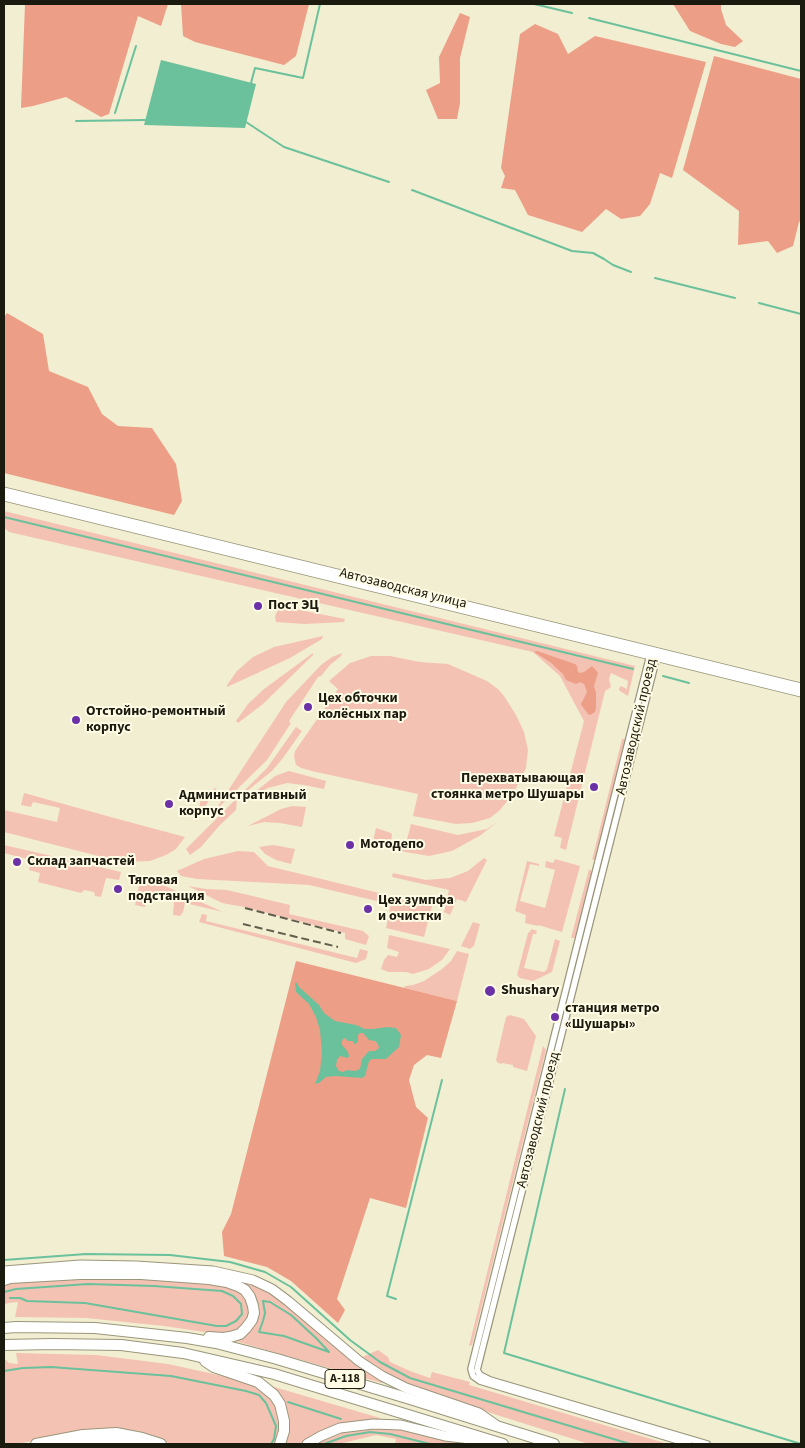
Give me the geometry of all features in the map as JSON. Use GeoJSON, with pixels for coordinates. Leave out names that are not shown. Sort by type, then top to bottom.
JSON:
{"type":"FeatureCollection","features":[{"type":"Feature","properties":{"kind":"highway"},"geometry":{"type":"LineString","coordinates":[[4,1280],[10,1278],[80,1274],[141,1274],[209,1279],[227,1282],[245,1290],[254,1306],[254,1313],[252,1320],[240,1334],[223,1338],[216,1336],[187,1338]]}},
{"type":"Feature","properties":{"kind":"highway","name":"А-118"},"geometry":{"type":"LineString","coordinates":[[4,1328],[95,1328],[216,1343],[277,1359],[554,1444]]}},
{"type":"Feature","properties":{"kind":"highway","name":"А-118"},"geometry":{"type":"LineString","coordinates":[[4,1345],[121,1345],[200,1357],[274,1374],[499,1443]]}},
{"type":"Feature","properties":{"kind":"highway"},"geometry":{"type":"LineString","coordinates":[[200,1357],[214,1367],[258,1382],[274,1396],[280,1404],[284,1420],[284,1431],[280,1444]]}},
{"type":"Feature","properties":{"kind":"highway"},"geometry":{"type":"LineString","coordinates":[[36,1444],[83,1435],[116,1434],[142,1438],[161,1444]]}},
{"type":"Feature","properties":{"kind":"main road"},"geometry":{"type":"LineString","coordinates":[[4,1271],[80,1266],[136,1266],[213,1271],[253,1280],[272,1289],[359,1361],[382,1376],[406,1388],[480,1413],[500,1428]]}},
{"type":"Feature","properties":{"kind":"main road"},"geometry":{"type":"LineString","coordinates":[[307,1444],[340,1428],[373,1424],[401,1425],[445,1436],[499,1443]]}},
{"type":"Feature","properties":{"kind":"main road"},"geometry":{"type":"LineString","coordinates":[[70,1444],[106,1440],[138,1444]]}},
{"type":"Feature","properties":{"kind":"street","name":"Автозаводская улица"},"geometry":{"type":"LineString","coordinates":[[4,491],[801,693]]}},
{"type":"Feature","properties":{"kind":"street","name":"Автозаводская улица"},"geometry":{"type":"LineString","coordinates":[[4,497],[653,654],[801,687]]}},
{"type":"Feature","properties":{"kind":"street","name":"Автозаводский проезд"},"geometry":{"type":"LineString","coordinates":[[653,654],[471,1369],[474,1376],[480,1381],[689,1444]]}},
{"type":"Feature","properties":{"kind":"street","name":"Автозаводский проезд"},"geometry":{"type":"LineString","coordinates":[[653,654],[477,1370],[480,1375],[490,1380],[707,1444]]}},
{"type":"Feature","properties":{"kind":"shaded area"},"geometry":{"type":"Polygon","coordinates":[[[25,4],[168,4],[161,26],[138,16],[109,114],[101,117],[66,97],[21,108],[25,4]]]}},
{"type":"Feature","properties":{"kind":"shaded area"},"geometry":{"type":"Polygon","coordinates":[[[181,4],[309,4],[296,56],[284,65],[195,42],[183,36],[181,4]]]}},
{"type":"Feature","properties":{"kind":"shaded area"},"geometry":{"type":"Polygon","coordinates":[[[673,4],[721,4],[726,25],[743,41],[735,47],[721,44],[690,31],[673,4]]]}},
{"type":"Feature","properties":{"kind":"shaded area"},"geometry":{"type":"Polygon","coordinates":[[[460,13],[470,17],[460,58],[460,103],[457,119],[438,119],[426,90],[440,83],[439,57],[460,13]]]}},
{"type":"Feature","properties":{"kind":"shaded area"},"geometry":{"type":"Polygon","coordinates":[[[535,24],[558,34],[568,54],[595,36],[706,62],[672,178],[660,173],[650,204],[640,216],[621,219],[606,209],[582,232],[528,215],[515,190],[501,188],[505,176],[501,168],[520,34],[535,24]]]}},
{"type":"Feature","properties":{"kind":"shaded area"},"geometry":{"type":"Polygon","coordinates":[[[714,56],[801,79],[801,220],[793,246],[777,253],[768,241],[738,245],[739,211],[683,170],[714,56]]]}},
{"type":"Feature","properties":{"kind":"shaded area"},"geometry":{"type":"Polygon","coordinates":[[[161,60],[256,84],[245,128],[144,125],[161,60]]]}},
{"type":"Feature","properties":{"kind":"shaded area"},"geometry":{"type":"Polygon","coordinates":[[[7,313],[43,334],[49,371],[88,387],[102,414],[118,426],[152,428],[176,464],[182,501],[174,515],[4,473],[4,339],[5,316],[7,313]]]}},
{"type":"Feature","properties":{"kind":"shaded area"},"geometry":{"type":"Polygon","coordinates":[[[4,511],[635,666],[628,696],[619,689],[621,686],[627,689],[628,681],[611,673],[609,679],[611,687],[605,691],[566,850],[560,848],[562,838],[554,836],[584,721],[560,676],[533,652],[9,532],[4,528],[4,511]]]}},
{"type":"Feature","properties":{"kind":"shaded area"},"geometry":{"type":"Polygon","coordinates":[[[280,606],[345,619],[344,622],[304,624],[276,622],[275,616],[280,606]]]}},
{"type":"Feature","properties":{"kind":"shaded area"},"geometry":{"type":"Polygon","coordinates":[[[323,636],[322,639],[290,658],[227,687],[237,671],[253,657],[274,647],[323,636]]]}},
{"type":"Feature","properties":{"kind":"shaded area"},"geometry":{"type":"Polygon","coordinates":[[[537,651],[575,664],[580,673],[592,666],[595,669],[598,673],[594,686],[596,693],[595,712],[590,715],[588,714],[581,704],[587,692],[584,684],[580,682],[576,684],[566,680],[563,674],[550,662],[534,652],[537,651]]]}},
{"type":"Feature","properties":{"kind":"shaded area"},"geometry":{"type":"Polygon","coordinates":[[[313,653],[263,704],[238,723],[236,721],[248,704],[264,689],[313,653]]]}},
{"type":"Feature","properties":{"kind":"shaded area"},"geometry":{"type":"Polygon","coordinates":[[[342,653],[318,677],[291,718],[289,722],[291,723],[267,760],[218,806],[286,702],[321,665],[342,653]]]}},
{"type":"Feature","properties":{"kind":"shaded area"},"geometry":{"type":"Polygon","coordinates":[[[371,656],[390,656],[420,662],[448,664],[487,681],[504,696],[524,732],[528,750],[526,768],[513,794],[500,810],[490,818],[472,823],[456,824],[413,816],[418,794],[316,772],[296,765],[295,751],[338,689],[329,681],[350,663],[371,656]]]}},
{"type":"Feature","properties":{"kind":"shaded area"},"geometry":{"type":"Polygon","coordinates":[[[296,727],[302,731],[283,758],[272,771],[237,799],[236,810],[201,847],[190,855],[186,849],[267,768],[296,727]]]}},
{"type":"Feature","properties":{"kind":"shaded area"},"geometry":{"type":"Polygon","coordinates":[[[622,739],[626,739],[596,859],[592,860],[622,739]]]}},
{"type":"Feature","properties":{"kind":"shaded area"},"geometry":{"type":"Polygon","coordinates":[[[289,771],[326,781],[324,789],[287,783],[268,788],[250,796],[275,776],[289,771]]]}},
{"type":"Feature","properties":{"kind":"shaded area"},"geometry":{"type":"Polygon","coordinates":[[[217,787],[196,822],[202,794],[207,794],[217,787]]]}},
{"type":"Feature","properties":{"kind":"shaded area"},"geometry":{"type":"Polygon","coordinates":[[[24,793],[185,837],[176,849],[166,855],[150,861],[122,862],[4,832],[4,810],[57,822],[60,808],[33,802],[31,807],[21,805],[24,793]]]}},
{"type":"Feature","properties":{"kind":"shaded area"},"geometry":{"type":"Polygon","coordinates":[[[292,806],[306,807],[302,827],[264,822],[248,826],[281,809],[292,806]]]}},
{"type":"Feature","properties":{"kind":"shaded area"},"geometry":{"type":"Polygon","coordinates":[[[498,821],[481,835],[452,851],[429,856],[399,851],[406,843],[411,824],[458,835],[487,829],[498,821]]]}},
{"type":"Feature","properties":{"kind":"shaded area"},"geometry":{"type":"Polygon","coordinates":[[[376,828],[391,833],[390,846],[373,842],[376,828]]]}},
{"type":"Feature","properties":{"kind":"shaded area"},"geometry":{"type":"Polygon","coordinates":[[[4,845],[121,872],[119,880],[106,878],[101,897],[95,896],[94,892],[84,890],[81,893],[38,882],[40,873],[29,870],[31,860],[4,853],[4,845]]]}},
{"type":"Feature","properties":{"kind":"shaded area"},"geometry":{"type":"Polygon","coordinates":[[[273,845],[295,849],[291,864],[276,860],[265,854],[259,847],[273,845]]]}},
{"type":"Feature","properties":{"kind":"shaded area"},"geometry":{"type":"Polygon","coordinates":[[[238,851],[254,852],[268,866],[379,893],[377,901],[309,885],[197,879],[181,876],[177,871],[204,859],[238,851]]]}},
{"type":"Feature","properties":{"kind":"shaded area"},"geometry":{"type":"Polygon","coordinates":[[[484,858],[487,860],[466,902],[457,899],[450,915],[444,912],[449,890],[392,877],[393,873],[426,880],[450,878],[468,871],[484,858]]]}},
{"type":"Feature","properties":{"kind":"shaded area"},"geometry":{"type":"Polygon","coordinates":[[[555,859],[580,866],[562,932],[525,923],[526,915],[515,911],[527,861],[539,864],[539,866],[530,864],[520,901],[545,908],[555,870],[545,867],[546,861],[553,863],[555,859]]]}},
{"type":"Feature","properties":{"kind":"shaded area"},"geometry":{"type":"Polygon","coordinates":[[[589,869],[593,872],[575,938],[571,938],[589,869]]]}},
{"type":"Feature","properties":{"kind":"shaded area"},"geometry":{"type":"Polygon","coordinates":[[[141,876],[223,912],[185,903],[180,916],[173,915],[174,902],[148,895],[145,907],[135,905],[141,876]]]}},
{"type":"Feature","properties":{"kind":"shaded area"},"geometry":{"type":"Polygon","coordinates":[[[188,886],[227,890],[290,905],[289,914],[363,931],[369,936],[366,945],[345,939],[345,933],[222,903],[188,886]]]}},
{"type":"Feature","properties":{"kind":"shaded area"},"geometry":{"type":"Polygon","coordinates":[[[392,898],[432,906],[424,937],[386,928],[392,898]]]}},
{"type":"Feature","properties":{"kind":"shaded area"},"geometry":{"type":"Polygon","coordinates":[[[202,914],[207,915],[206,921],[357,958],[360,949],[368,951],[366,959],[356,963],[199,922],[202,914]]]}},
{"type":"Feature","properties":{"kind":"shaded area"},"geometry":{"type":"Polygon","coordinates":[[[473,922],[480,924],[474,946],[470,949],[461,946],[473,922]]]}},
{"type":"Feature","properties":{"kind":"shaded area"},"geometry":{"type":"Polygon","coordinates":[[[532,929],[537,931],[536,934],[533,934],[524,968],[544,972],[547,969],[555,939],[560,941],[552,972],[533,981],[520,978],[517,975],[528,933],[532,929]]]}},
{"type":"Feature","properties":{"kind":"shaded area"},"geometry":{"type":"Polygon","coordinates":[[[389,935],[450,949],[442,960],[429,969],[413,974],[388,972],[381,969],[384,960],[388,955],[397,957],[399,952],[387,948],[389,935]]]}},
{"type":"Feature","properties":{"kind":"shaded area"},"geometry":{"type":"Polygon","coordinates":[[[457,951],[469,954],[457,1001],[404,988],[405,986],[424,981],[442,969],[451,961],[457,951]]]}},
{"type":"Feature","properties":{"kind":"shaded area"},"geometry":{"type":"Polygon","coordinates":[[[296,961],[457,1001],[441,1058],[427,1055],[414,1065],[409,1080],[416,1107],[428,1118],[406,1208],[370,1198],[337,1299],[345,1310],[338,1323],[291,1281],[267,1267],[224,1256],[222,1232],[231,1214],[296,961]]]}},
{"type":"Feature","properties":{"kind":"shaded area"},"geometry":{"type":"Polygon","coordinates":[[[295,983],[297,983],[319,1005],[324,1013],[335,1021],[356,1025],[365,1029],[396,1028],[401,1035],[399,1047],[386,1059],[372,1059],[369,1061],[365,1076],[362,1078],[326,1077],[315,1084],[320,1071],[322,1053],[320,1030],[309,1004],[296,992],[295,983]],[[363,1033],[358,1035],[358,1041],[355,1045],[353,1041],[343,1039],[342,1045],[349,1056],[348,1058],[340,1056],[337,1060],[336,1066],[339,1071],[355,1071],[360,1069],[362,1059],[369,1051],[375,1051],[379,1048],[375,1041],[369,1040],[363,1033]]]}},
{"type":"Feature","properties":{"kind":"shaded area"},"geometry":{"type":"Polygon","coordinates":[[[510,1015],[524,1019],[536,1036],[527,1071],[513,1067],[513,1065],[498,1063],[496,1060],[506,1017],[510,1015]]]}},
{"type":"Feature","properties":{"kind":"shaded area"},"geometry":{"type":"Polygon","coordinates":[[[543,1046],[546,1050],[472,1345],[469,1346],[543,1046]]]}},
{"type":"Feature","properties":{"kind":"shaded area"},"geometry":{"type":"Polygon","coordinates":[[[147,1277],[230,1286],[242,1292],[246,1298],[250,1311],[247,1321],[240,1329],[233,1333],[218,1334],[86,1318],[15,1317],[18,1302],[4,1305],[4,1285],[33,1280],[147,1277]]]}},
{"type":"Feature","properties":{"kind":"shaded area"},"geometry":{"type":"Polygon","coordinates":[[[238,1281],[262,1289],[282,1301],[349,1359],[382,1381],[382,1383],[235,1341],[258,1312],[256,1298],[238,1281]]]}},
{"type":"Feature","properties":{"kind":"shaded area"},"geometry":{"type":"Polygon","coordinates":[[[378,1350],[388,1357],[390,1362],[430,1378],[432,1372],[470,1382],[469,1385],[668,1444],[589,1444],[494,1414],[418,1389],[389,1377],[360,1358],[378,1350]]]}},
{"type":"Feature","properties":{"kind":"shaded area"},"geometry":{"type":"Polygon","coordinates":[[[16,1353],[96,1355],[168,1364],[250,1382],[269,1394],[277,1409],[280,1424],[278,1439],[275,1444],[171,1444],[158,1439],[72,1434],[16,1444],[4,1444],[4,1358],[9,1363],[18,1364],[16,1353]]]}},
{"type":"Feature","properties":{"kind":"shaded area"},"geometry":{"type":"Polygon","coordinates":[[[271,1386],[380,1418],[380,1420],[352,1422],[327,1429],[300,1444],[285,1444],[271,1386]]]}},
{"type":"Feature","properties":{"kind":"shaded area"},"geometry":{"type":"Polygon","coordinates":[[[380,1427],[405,1429],[462,1444],[395,1444],[396,1439],[376,1435],[339,1444],[313,1444],[339,1433],[380,1427]]]}},
{"type":"Feature","properties":{"kind":"waterway"},"geometry":{"type":"LineString","coordinates":[[251,83],[255,68],[303,78],[320,4]]}},
{"type":"Feature","properties":{"kind":"waterway"},"geometry":{"type":"LineString","coordinates":[[534,4],[572,13]]}},
{"type":"Feature","properties":{"kind":"waterway"},"geometry":{"type":"LineString","coordinates":[[589,18],[801,71]]}},
{"type":"Feature","properties":{"kind":"waterway"},"geometry":{"type":"LineString","coordinates":[[115,113],[136,46]]}},
{"type":"Feature","properties":{"kind":"waterway"},"geometry":{"type":"LineString","coordinates":[[76,121],[145,120]]}},
{"type":"Feature","properties":{"kind":"waterway"},"geometry":{"type":"LineString","coordinates":[[246,122],[284,147],[389,182]]}},
{"type":"Feature","properties":{"kind":"waterway"},"geometry":{"type":"LineString","coordinates":[[412,190],[572,251],[593,253],[613,265],[631,272]]}},
{"type":"Feature","properties":{"kind":"waterway"},"geometry":{"type":"LineString","coordinates":[[655,278],[735,298]]}},
{"type":"Feature","properties":{"kind":"waterway"},"geometry":{"type":"LineString","coordinates":[[759,303],[801,314]]}},
{"type":"Feature","properties":{"kind":"waterway"},"geometry":{"type":"LineString","coordinates":[[4,517],[633,669]]}},
{"type":"Feature","properties":{"kind":"waterway"},"geometry":{"type":"LineString","coordinates":[[663,676],[689,683]]}},
{"type":"Feature","properties":{"kind":"waterway"},"geometry":{"type":"LineString","coordinates":[[396,1299],[387,1296],[442,1080]]}},
{"type":"Feature","properties":{"kind":"waterway"},"geometry":{"type":"LineString","coordinates":[[565,1089],[504,1353],[801,1444]]}},
{"type":"Feature","properties":{"kind":"waterway"},"geometry":{"type":"LineString","coordinates":[[4,1260],[86,1254],[170,1255],[230,1262],[265,1272],[291,1287],[350,1340],[380,1362],[410,1378],[630,1444]]}},
{"type":"Feature","properties":{"kind":"waterway"},"geometry":{"type":"LineString","coordinates":[[4,1292],[16,1289],[88,1284],[222,1291],[233,1296],[241,1304],[242,1314],[236,1321],[226,1326],[217,1326],[85,1303],[27,1301],[20,1298],[10,1298]]}},
{"type":"Feature","properties":{"kind":"waterway"},"geometry":{"type":"LineString","coordinates":[[263,1301],[270,1302],[291,1315],[329,1352],[284,1336],[259,1332],[265,1313],[263,1301]]}},
{"type":"Feature","properties":{"kind":"waterway"},"geometry":{"type":"LineString","coordinates":[[4,1371],[51,1367],[171,1376],[246,1391],[259,1395],[266,1403],[276,1426],[274,1439],[271,1444]]}},
{"type":"Feature","properties":{"kind":"waterway"},"geometry":{"type":"LineString","coordinates":[[288,1402],[341,1419]]}},
{"type":"Feature","properties":{"kind":"waterway"},"geometry":{"type":"LineString","coordinates":[[324,1444],[346,1436],[370,1432],[390,1434],[430,1444]]}},
{"type":"Feature","properties":{"kind":"railway"},"geometry":{"type":"LineString","coordinates":[[245,908],[341,933]]}},
{"type":"Feature","properties":{"kind":"railway"},"geometry":{"type":"LineString","coordinates":[[243,924],[338,947]]}},
{"type":"Feature","properties":{"kind":"place","name":"Пост ЭЦ"},"geometry":{"type":"Point","coordinates":[258,606]}},
{"type":"Feature","properties":{"kind":"place","name":"Цех обточки колёсных пар"},"geometry":{"type":"Point","coordinates":[308,707]}},
{"type":"Feature","properties":{"kind":"place","name":"Отстойно-ремонтный корпус"},"geometry":{"type":"Point","coordinates":[76,720]}},
{"type":"Feature","properties":{"kind":"place","name":"Перехватывающая стоянка метро Шушары"},"geometry":{"type":"Point","coordinates":[594,787]}},
{"type":"Feature","properties":{"kind":"place","name":"Административный корпус"},"geometry":{"type":"Point","coordinates":[169,804]}},
{"type":"Feature","properties":{"kind":"place","name":"Мотодепо"},"geometry":{"type":"Point","coordinates":[350,845]}},
{"type":"Feature","properties":{"kind":"place","name":"Склад запчастей"},"geometry":{"type":"Point","coordinates":[17,862]}},
{"type":"Feature","properties":{"kind":"place","name":"Тяговая подстанция"},"geometry":{"type":"Point","coordinates":[118,889]}},
{"type":"Feature","properties":{"kind":"place","name":"Цех зумпфа и очистки"},"geometry":{"type":"Point","coordinates":[368,909]}},
{"type":"Feature","properties":{"kind":"place","name":"Shushary"},"geometry":{"type":"Point","coordinates":[490,991]}},
{"type":"Feature","properties":{"kind":"place","name":"станция метро «Шушары»"},"geometry":{"type":"Point","coordinates":[555,1017]}}]}
